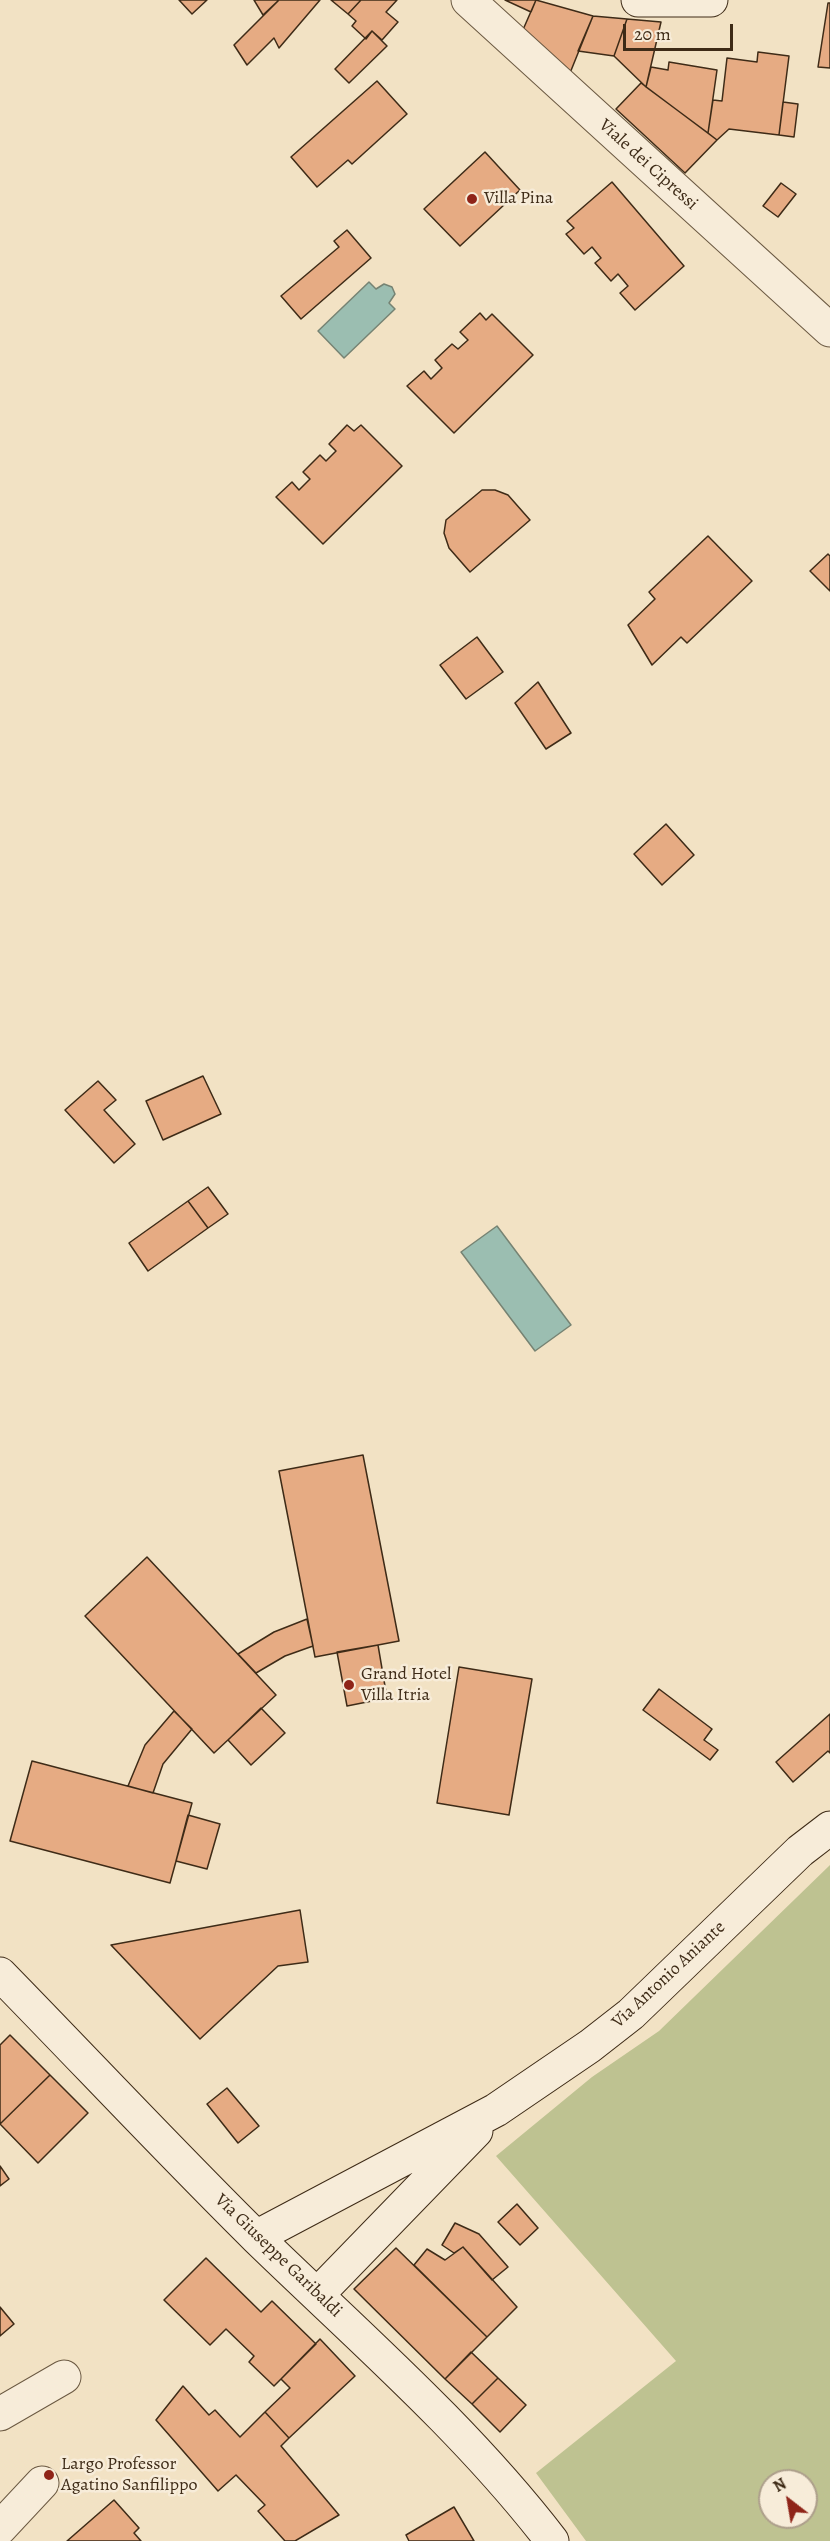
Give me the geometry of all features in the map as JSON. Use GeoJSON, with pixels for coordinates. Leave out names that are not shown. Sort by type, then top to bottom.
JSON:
{"type":"FeatureCollection","features":[{"type":"Feature","properties":{"kind":"street","name":"Viale dei Cipressi"},"geometry":{"type":"LineString","coordinates":[[468,0],[830,330]]}},
{"type":"Feature","properties":{"kind":"street"},"geometry":{"type":"LineString","coordinates":[[638,0],[711,0]]}},
{"type":"Feature","properties":{"kind":"street","name":"Via Antonio Aniante"},"geometry":{"type":"LineString","coordinates":[[496,2110],[590,2046],[631,2014],[800,1851],[830,1828]]}},
{"type":"Feature","properties":{"kind":"street","name":"Via Giuseppe Garibaldi"},"geometry":{"type":"LineString","coordinates":[[0,1974],[256,2237],[453,2427],[518,2498],[552,2541]]}},
{"type":"Feature","properties":{"kind":"street"},"geometry":{"type":"LineString","coordinates":[[256,2237],[496,2110]]}},
{"type":"Feature","properties":{"kind":"street"},"geometry":{"type":"LineString","coordinates":[[317,2295],[496,2110]]}},
{"type":"Feature","properties":{"kind":"street"},"geometry":{"type":"LineString","coordinates":[[0,2414],[64,2377]]}},
{"type":"Feature","properties":{"kind":"street"},"geometry":{"type":"LineString","coordinates":[[0,2528],[42,2483]]}},
{"type":"Feature","properties":{"kind":"green space"},"geometry":{"type":"Polygon","coordinates":[[[830,1865],[830,2541],[586,2541],[536,2473],[676,2361],[496,2156],[592,2077],[659,2031],[830,1865]]]}},
{"type":"Feature","properties":{"kind":"shaded area"},"geometry":{"type":"Polygon","coordinates":[[[369,282],[376,289],[384,284],[392,287],[395,294],[389,303],[395,309],[344,358],[318,331],[369,282]]]}},
{"type":"Feature","properties":{"kind":"shaded area"},"geometry":{"type":"Polygon","coordinates":[[[497,1226],[571,1325],[535,1351],[461,1252],[497,1226]]]}},
{"type":"Feature","properties":{"kind":"building"},"geometry":{"type":"Polygon","coordinates":[[[179,0],[207,0],[192,14],[179,0]]]}},
{"type":"Feature","properties":{"kind":"building"},"geometry":{"type":"Polygon","coordinates":[[[254,0],[279,0],[263,15],[254,0]]]}},
{"type":"Feature","properties":{"kind":"building"},"geometry":{"type":"Polygon","coordinates":[[[279,0],[320,0],[279,48],[274,38],[247,65],[234,45],[279,0]]]}},
{"type":"Feature","properties":{"kind":"building"},"geometry":{"type":"Polygon","coordinates":[[[331,0],[361,0],[348,14],[331,0]]]}},
{"type":"Feature","properties":{"kind":"building"},"geometry":{"type":"Polygon","coordinates":[[[361,0],[397,0],[386,12],[398,22],[382,40],[372,31],[366,39],[352,26],[356,21],[348,14],[361,0]]]}},
{"type":"Feature","properties":{"kind":"building"},"geometry":{"type":"Polygon","coordinates":[[[505,0],[536,0],[531,12],[505,0]]]}},
{"type":"Feature","properties":{"kind":"building"},"geometry":{"type":"Polygon","coordinates":[[[536,0],[593,16],[570,73],[522,32],[536,0]]]}},
{"type":"Feature","properties":{"kind":"building"},"geometry":{"type":"Polygon","coordinates":[[[828,3],[830,3],[830,68],[818,67],[828,3]]]}},
{"type":"Feature","properties":{"kind":"building"},"geometry":{"type":"Polygon","coordinates":[[[593,16],[627,19],[614,56],[578,51],[593,16]]]}},
{"type":"Feature","properties":{"kind":"building"},"geometry":{"type":"Polygon","coordinates":[[[627,19],[661,22],[646,87],[614,56],[627,19]]]}},
{"type":"Feature","properties":{"kind":"building"},"geometry":{"type":"Polygon","coordinates":[[[372,31],[387,46],[349,83],[335,69],[372,31]]]}},
{"type":"Feature","properties":{"kind":"building"},"geometry":{"type":"Polygon","coordinates":[[[758,52],[789,56],[779,135],[729,129],[717,140],[708,133],[713,100],[722,101],[727,58],[757,62],[758,52]]]}},
{"type":"Feature","properties":{"kind":"building"},"geometry":{"type":"Polygon","coordinates":[[[669,62],[717,70],[708,133],[646,87],[651,67],[668,70],[669,62]]]}},
{"type":"Feature","properties":{"kind":"building"},"geometry":{"type":"Polygon","coordinates":[[[377,81],[407,114],[352,164],[348,160],[317,187],[291,157],[377,81]]]}},
{"type":"Feature","properties":{"kind":"building"},"geometry":{"type":"Polygon","coordinates":[[[641,83],[717,140],[685,173],[616,109],[641,83]]]}},
{"type":"Feature","properties":{"kind":"building"},"geometry":{"type":"Polygon","coordinates":[[[783,102],[798,104],[794,137],[779,135],[783,102]]]}},
{"type":"Feature","properties":{"kind":"building","name":"Villa Pina"},"geometry":{"type":"Polygon","coordinates":[[[485,152],[520,190],[460,246],[424,209],[485,152]]]}},
{"type":"Feature","properties":{"kind":"building"},"geometry":{"type":"Polygon","coordinates":[[[612,182],[684,266],[635,310],[620,293],[628,286],[618,274],[611,281],[595,263],[601,258],[592,247],[584,254],[566,234],[574,228],[567,221],[612,182]]]}},
{"type":"Feature","properties":{"kind":"building"},"geometry":{"type":"Polygon","coordinates":[[[781,183],[796,194],[778,217],[763,206],[781,183]]]}},
{"type":"Feature","properties":{"kind":"building"},"geometry":{"type":"Polygon","coordinates":[[[347,230],[371,258],[301,319],[281,296],[339,247],[334,241],[347,230]]]}},
{"type":"Feature","properties":{"kind":"building"},"geometry":{"type":"Polygon","coordinates":[[[480,313],[486,320],[492,314],[533,355],[454,433],[407,386],[424,371],[431,379],[442,368],[435,360],[452,344],[458,349],[468,340],[460,332],[480,313]]]}},
{"type":"Feature","properties":{"kind":"building"},"geometry":{"type":"Polygon","coordinates":[[[347,425],[354,431],[361,425],[402,466],[323,544],[276,497],[292,482],[299,490],[310,479],[303,472],[320,455],[326,461],[336,451],[329,444],[347,425]]]}},
{"type":"Feature","properties":{"kind":"building"},"geometry":{"type":"Polygon","coordinates":[[[482,490],[495,490],[508,495],[530,520],[470,572],[449,548],[444,533],[446,520],[482,490]]]}},
{"type":"Feature","properties":{"kind":"building"},"geometry":{"type":"Polygon","coordinates":[[[708,536],[752,581],[687,643],[681,637],[652,665],[628,625],[655,599],[649,592],[708,536]]]}},
{"type":"Feature","properties":{"kind":"building"},"geometry":{"type":"Polygon","coordinates":[[[828,554],[830,556],[830,591],[810,571],[828,554]]]}},
{"type":"Feature","properties":{"kind":"building"},"geometry":{"type":"Polygon","coordinates":[[[477,637],[503,672],[466,699],[440,665],[477,637]]]}},
{"type":"Feature","properties":{"kind":"building"},"geometry":{"type":"Polygon","coordinates":[[[538,682],[571,733],[546,749],[515,703],[538,682]]]}},
{"type":"Feature","properties":{"kind":"building"},"geometry":{"type":"Polygon","coordinates":[[[666,824],[694,855],[662,885],[634,854],[666,824]]]}},
{"type":"Feature","properties":{"kind":"building"},"geometry":{"type":"Polygon","coordinates":[[[203,1076],[221,1114],[163,1140],[146,1101],[203,1076]]]}},
{"type":"Feature","properties":{"kind":"building"},"geometry":{"type":"Polygon","coordinates":[[[98,1081],[116,1100],[104,1110],[135,1144],[114,1163],[65,1110],[98,1081]]]}},
{"type":"Feature","properties":{"kind":"building"},"geometry":{"type":"Polygon","coordinates":[[[208,1187],[228,1214],[208,1228],[188,1201],[208,1187]]]}},
{"type":"Feature","properties":{"kind":"building"},"geometry":{"type":"Polygon","coordinates":[[[188,1201],[208,1228],[148,1271],[129,1243],[188,1201]]]}},
{"type":"Feature","properties":{"kind":"building"},"geometry":{"type":"Polygon","coordinates":[[[363,1455],[399,1641],[315,1657],[279,1471],[363,1455]]]}},
{"type":"Feature","properties":{"kind":"building"},"geometry":{"type":"Polygon","coordinates":[[[147,1557],[276,1695],[214,1753],[85,1616],[147,1557]]]}},
{"type":"Feature","properties":{"kind":"building"},"geometry":{"type":"Polygon","coordinates":[[[307,1619],[313,1646],[285,1656],[256,1673],[238,1654],[274,1632],[307,1619]]]}},
{"type":"Feature","properties":{"kind":"building"},"geometry":{"type":"Polygon","coordinates":[[[378,1645],[387,1698],[347,1706],[337,1652],[378,1645]]]}},
{"type":"Feature","properties":{"kind":"building"},"geometry":{"type":"Polygon","coordinates":[[[459,1667],[532,1679],[509,1815],[437,1803],[459,1667]]]}},
{"type":"Feature","properties":{"kind":"building"},"geometry":{"type":"Polygon","coordinates":[[[659,1689],[712,1729],[704,1740],[718,1750],[710,1760],[643,1710],[659,1689]]]}},
{"type":"Feature","properties":{"kind":"building"},"geometry":{"type":"Polygon","coordinates":[[[261,1708],[285,1733],[251,1765],[228,1740],[261,1708]]]}},
{"type":"Feature","properties":{"kind":"building"},"geometry":{"type":"Polygon","coordinates":[[[174,1711],[192,1729],[163,1764],[153,1793],[128,1786],[145,1745],[174,1711]]]}},
{"type":"Feature","properties":{"kind":"building"},"geometry":{"type":"Polygon","coordinates":[[[830,1714],[830,1753],[828,1751],[793,1782],[776,1762],[830,1714]]]}},
{"type":"Feature","properties":{"kind":"building"},"geometry":{"type":"Polygon","coordinates":[[[32,1761],[192,1803],[170,1883],[10,1841],[32,1761]]]}},
{"type":"Feature","properties":{"kind":"building"},"geometry":{"type":"Polygon","coordinates":[[[188,1815],[220,1824],[207,1869],[176,1861],[188,1815]]]}},
{"type":"Feature","properties":{"kind":"building"},"geometry":{"type":"Polygon","coordinates":[[[300,1910],[308,1962],[278,1966],[200,2039],[111,1945],[300,1910]]]}},
{"type":"Feature","properties":{"kind":"building"},"geometry":{"type":"Polygon","coordinates":[[[10,2035],[50,2075],[0,2124],[0,2045],[10,2035]]]}},
{"type":"Feature","properties":{"kind":"building"},"geometry":{"type":"Polygon","coordinates":[[[50,2075],[88,2113],[38,2163],[0,2124],[50,2075]]]}},
{"type":"Feature","properties":{"kind":"building"},"geometry":{"type":"Polygon","coordinates":[[[227,2088],[259,2126],[238,2143],[207,2104],[227,2088]]]}},
{"type":"Feature","properties":{"kind":"building"},"geometry":{"type":"Polygon","coordinates":[[[0,2166],[9,2179],[0,2186],[0,2166]]]}},
{"type":"Feature","properties":{"kind":"building"},"geometry":{"type":"Polygon","coordinates":[[[517,2204],[538,2228],[520,2245],[498,2222],[517,2204]]]}},
{"type":"Feature","properties":{"kind":"building"},"geometry":{"type":"Polygon","coordinates":[[[455,2223],[479,2234],[508,2267],[492,2280],[463,2247],[454,2253],[442,2245],[455,2223]]]}},
{"type":"Feature","properties":{"kind":"building"},"geometry":{"type":"Polygon","coordinates":[[[463,2247],[517,2307],[487,2337],[414,2265],[427,2249],[445,2260],[463,2247]]]}},
{"type":"Feature","properties":{"kind":"building"},"geometry":{"type":"Polygon","coordinates":[[[396,2248],[487,2337],[445,2379],[354,2289],[396,2248]]]}},
{"type":"Feature","properties":{"kind":"building"},"geometry":{"type":"Polygon","coordinates":[[[206,2258],[261,2312],[272,2301],[316,2344],[274,2386],[249,2362],[254,2356],[226,2329],[210,2345],[164,2300],[206,2258]]]}},
{"type":"Feature","properties":{"kind":"building"},"geometry":{"type":"Polygon","coordinates":[[[0,2307],[14,2324],[0,2336],[0,2307]]]}},
{"type":"Feature","properties":{"kind":"building"},"geometry":{"type":"Polygon","coordinates":[[[320,2339],[355,2376],[289,2438],[265,2412],[290,2388],[281,2379],[320,2339]]]}},
{"type":"Feature","properties":{"kind":"building"},"geometry":{"type":"Polygon","coordinates":[[[471,2352],[498,2378],[472,2404],[445,2379],[471,2352]]]}},
{"type":"Feature","properties":{"kind":"building"},"geometry":{"type":"Polygon","coordinates":[[[498,2378],[526,2405],[500,2432],[472,2404],[498,2378]]]}},
{"type":"Feature","properties":{"kind":"building"},"geometry":{"type":"Polygon","coordinates":[[[183,2386],[209,2415],[215,2410],[240,2437],[265,2412],[289,2438],[281,2446],[339,2515],[295,2541],[285,2541],[258,2511],[265,2505],[236,2475],[218,2491],[156,2420],[183,2386]]]}},
{"type":"Feature","properties":{"kind":"building"},"geometry":{"type":"Polygon","coordinates":[[[114,2500],[139,2528],[134,2533],[141,2541],[67,2541],[114,2500]]]}},
{"type":"Feature","properties":{"kind":"building"},"geometry":{"type":"Polygon","coordinates":[[[454,2507],[474,2541],[409,2541],[406,2535],[454,2507]]]}},
{"type":"Feature","properties":{"kind":"place","name":"Villa Pina"},"geometry":{"type":"Point","coordinates":[472,199]}},
{"type":"Feature","properties":{"kind":"place","name":"Grand Hotel Villa Itria"},"geometry":{"type":"Point","coordinates":[349,1685]}},
{"type":"Feature","properties":{"kind":"place","name":"Largo Professor Agatino Sanfilippo"},"geometry":{"type":"Point","coordinates":[49,2475]}}]}
